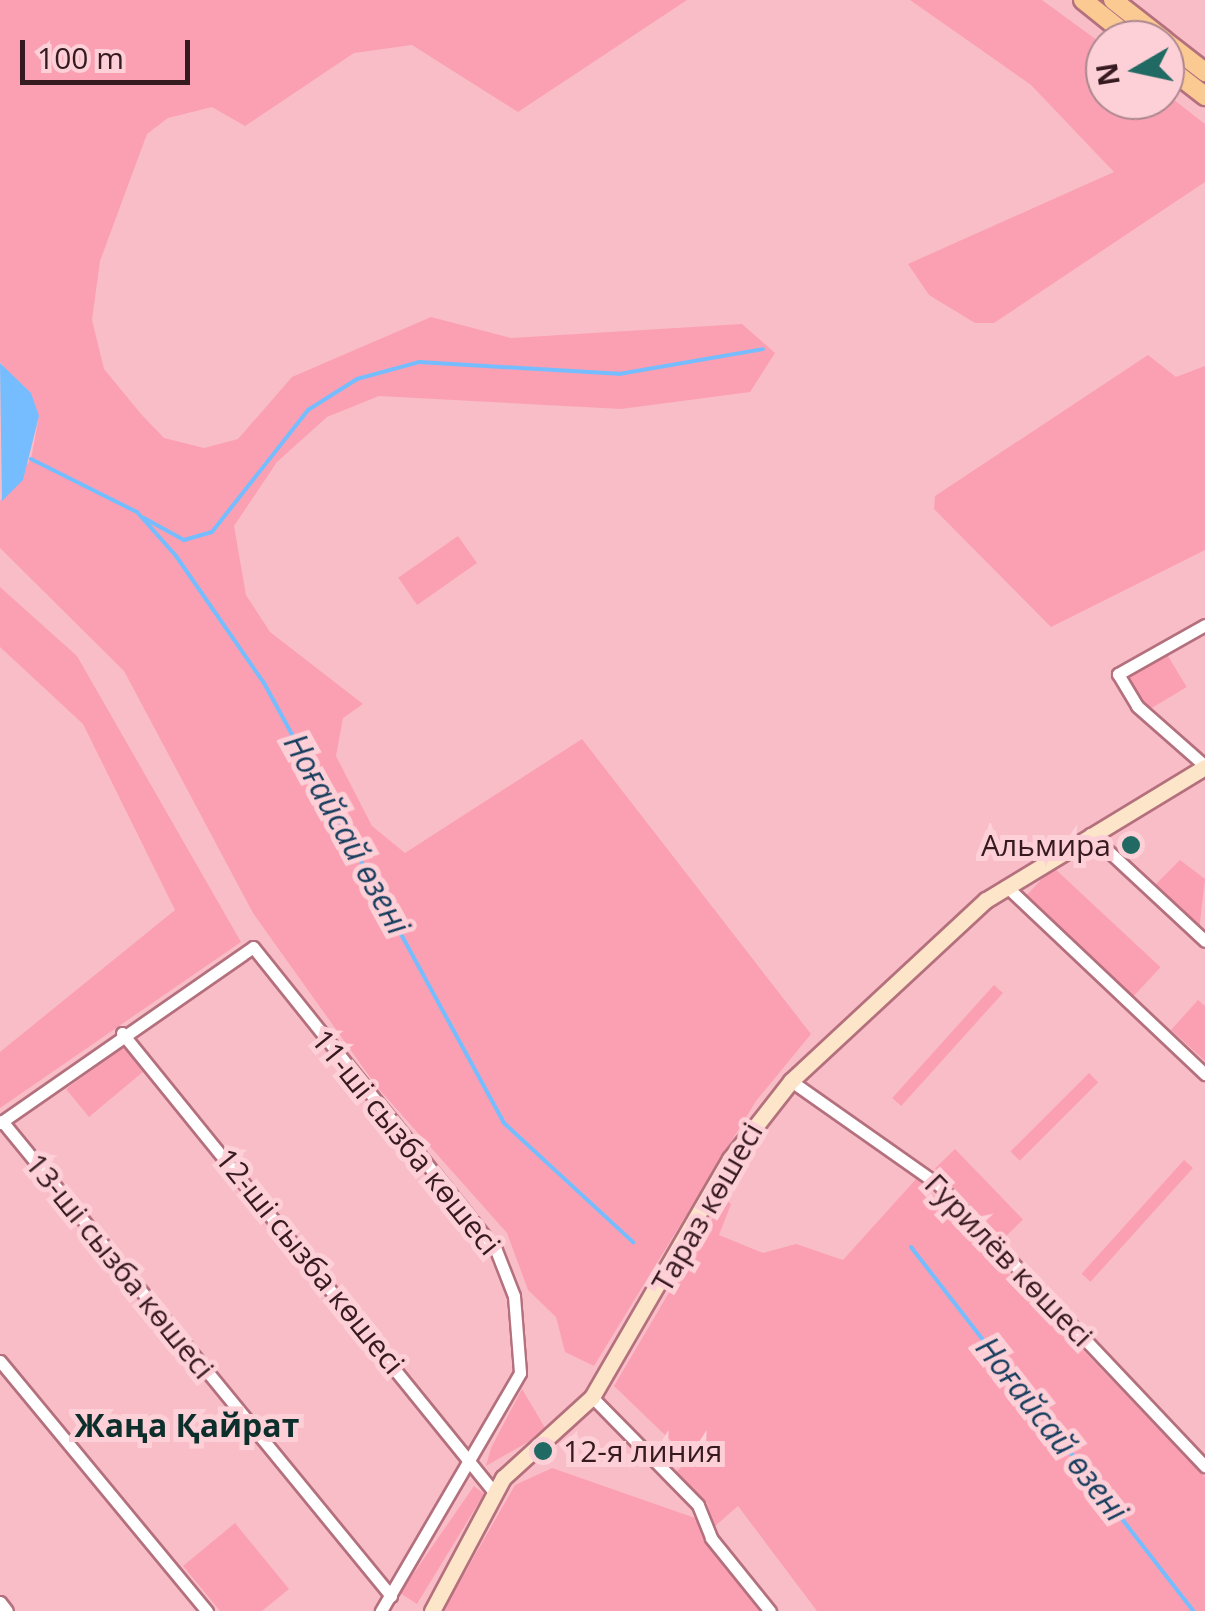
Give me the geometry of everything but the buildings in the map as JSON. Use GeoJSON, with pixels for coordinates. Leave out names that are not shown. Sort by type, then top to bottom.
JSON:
{"type":"FeatureCollection","features":[{"type":"Feature","properties":{"kind":"main road"},"geometry":{"type":"LineString","coordinates":[[1082,0],[1108,20]]}},
{"type":"Feature","properties":{"kind":"main road"},"geometry":{"type":"LineString","coordinates":[[1113,0],[1138,20]]}},
{"type":"Feature","properties":{"kind":"main road"},"geometry":{"type":"LineString","coordinates":[[1185,56],[1205,72]]}},
{"type":"Feature","properties":{"kind":"main road"},"geometry":{"type":"LineString","coordinates":[[1185,80],[1205,96]]}},
{"type":"Feature","properties":{"kind":"street"},"geometry":{"type":"LineString","coordinates":[[1205,624],[1118,674],[1137,706],[1205,766]]}},
{"type":"Feature","properties":{"kind":"street","name":"Тараз көшесі"},"geometry":{"type":"LineString","coordinates":[[432,1611],[494,1492],[592,1397],[730,1158],[791,1081],[1006,886],[1205,766]]}},
{"type":"Feature","properties":{"kind":"street"},"geometry":{"type":"LineString","coordinates":[[1090,834],[1205,941]]}},
{"type":"Feature","properties":{"kind":"street"},"geometry":{"type":"LineString","coordinates":[[1006,886],[1205,1074]]}},
{"type":"Feature","properties":{"kind":"street","name":"11-ші сызба көшесі"},"geometry":{"type":"LineString","coordinates":[[122,1032],[254,947],[508,1274],[520,1373],[475,1462],[381,1611]]}},
{"type":"Feature","properties":{"kind":"street"},"geometry":{"type":"LineString","coordinates":[[1,1122],[122,1032]]}},
{"type":"Feature","properties":{"kind":"street","name":"12-ші сызба көшесі"},"geometry":{"type":"LineString","coordinates":[[122,1032],[475,1462],[494,1492]]}},
{"type":"Feature","properties":{"kind":"street","name":"Гурилёв көшесі"},"geometry":{"type":"LineString","coordinates":[[791,1081],[939,1185],[1205,1466]]}},
{"type":"Feature","properties":{"kind":"street","name":"13-ші сызба көшесі"},"geometry":{"type":"LineString","coordinates":[[1,1122],[390,1596]]}},
{"type":"Feature","properties":{"kind":"street"},"geometry":{"type":"LineString","coordinates":[[0,1361],[208,1611]]}},
{"type":"Feature","properties":{"kind":"street"},"geometry":{"type":"LineString","coordinates":[[592,1397],[698,1505],[712,1538],[770,1611]]}},
{"type":"Feature","properties":{"kind":"street"},"geometry":{"type":"LineString","coordinates":[[0,1602],[8,1611]]}},
{"type":"Feature","properties":{"kind":"shaded area"},"geometry":{"type":"Polygon","coordinates":[[[0,0],[687,0],[518,112],[412,45],[354,53],[245,126],[212,107],[168,118],[147,134],[100,261],[92,320],[104,369],[141,414],[164,438],[204,448],[238,439],[292,377],[431,317],[511,338],[742,324],[775,353],[750,392],[621,409],[379,396],[327,417],[277,462],[234,526],[246,595],[270,632],[363,704],[343,718],[336,756],[372,826],[405,853],[582,739],[811,1034],[756,1101],[594,1366],[565,1352],[556,1317],[528,1290],[507,1233],[377,1087],[253,913],[124,671],[0,548],[0,501],[31,459],[39,416],[0,362],[0,0]]]}},
{"type":"Feature","properties":{"kind":"shaded area"},"geometry":{"type":"Polygon","coordinates":[[[910,0],[1042,0],[1085,31],[1085,120],[1185,120],[1185,108],[1205,124],[1205,182],[994,323],[975,323],[929,295],[908,264],[1114,172],[1031,85],[910,0]]]}},
{"type":"Feature","properties":{"kind":"shaded area"},"geometry":{"type":"Polygon","coordinates":[[[1148,355],[1176,377],[1205,366],[1205,550],[1051,627],[934,509],[935,496],[1148,355]]]}},
{"type":"Feature","properties":{"kind":"shaded area"},"geometry":{"type":"Polygon","coordinates":[[[458,536],[477,563],[417,605],[398,578],[458,536]]]}},
{"type":"Feature","properties":{"kind":"shaded area"},"geometry":{"type":"Polygon","coordinates":[[[0,587],[77,656],[241,942],[0,1108],[0,1052],[175,910],[83,724],[0,647],[0,587]]]}},
{"type":"Feature","properties":{"kind":"shaded area"},"geometry":{"type":"Polygon","coordinates":[[[1165,651],[1187,687],[1148,710],[1126,674],[1165,651]]]}},
{"type":"Feature","properties":{"kind":"shaded area"},"geometry":{"type":"Polygon","coordinates":[[[1180,860],[1205,879],[1199,931],[1152,888],[1180,860]]]}},
{"type":"Feature","properties":{"kind":"shaded area"},"geometry":{"type":"Polygon","coordinates":[[[1053,867],[1161,967],[1131,999],[1024,898],[1053,867]]]}},
{"type":"Feature","properties":{"kind":"shaded area"},"geometry":{"type":"Polygon","coordinates":[[[994,985],[1003,993],[901,1106],[892,1098],[994,985]]]}},
{"type":"Feature","properties":{"kind":"shaded area"},"geometry":{"type":"Polygon","coordinates":[[[1198,1000],[1205,1006],[1205,1061],[1171,1030],[1198,1000]]]}},
{"type":"Feature","properties":{"kind":"shaded area"},"geometry":{"type":"Polygon","coordinates":[[[124,1047],[144,1071],[89,1117],[66,1089],[124,1047]]]}},
{"type":"Feature","properties":{"kind":"shaded area"},"geometry":{"type":"Polygon","coordinates":[[[1089,1073],[1098,1082],[1020,1161],[1011,1151],[1089,1073]]]}},
{"type":"Feature","properties":{"kind":"shaded area"},"geometry":{"type":"Polygon","coordinates":[[[955,1149],[1023,1219],[1003,1239],[935,1168],[955,1149]]]}},
{"type":"Feature","properties":{"kind":"shaded area"},"geometry":{"type":"Polygon","coordinates":[[[1184,1160],[1193,1168],[1091,1282],[1082,1274],[1184,1160]]]}},
{"type":"Feature","properties":{"kind":"shaded area"},"geometry":{"type":"Polygon","coordinates":[[[917,1178],[1205,1477],[1205,1611],[817,1611],[738,1506],[714,1527],[707,1503],[676,1472],[690,1459],[614,1386],[724,1199],[731,1204],[719,1235],[763,1253],[796,1244],[843,1260],[917,1178]]]}},
{"type":"Feature","properties":{"kind":"shaded area"},"geometry":{"type":"Polygon","coordinates":[[[522,1389],[547,1431],[486,1466],[491,1448],[522,1389]]]}},
{"type":"Feature","properties":{"kind":"shaded area"},"geometry":{"type":"Polygon","coordinates":[[[552,1468],[698,1519],[708,1547],[760,1611],[443,1611],[515,1485],[552,1468]]]}},
{"type":"Feature","properties":{"kind":"shaded area"},"geometry":{"type":"Polygon","coordinates":[[[474,1486],[484,1494],[417,1604],[400,1593],[474,1486]]]}},
{"type":"Feature","properties":{"kind":"shaded area"},"geometry":{"type":"Polygon","coordinates":[[[235,1523],[289,1589],[262,1611],[220,1611],[183,1566],[235,1523]]]}},
{"type":"Feature","properties":{"kind":"water"},"geometry":{"type":"Polygon","coordinates":[[[0,363],[31,393],[39,416],[23,480],[2,501],[0,363]]]}},
{"type":"Feature","properties":{"kind":"waterway"},"geometry":{"type":"LineString","coordinates":[[144,518],[184,540],[212,532],[308,410],[357,379],[419,362],[619,374],[763,349]]}},
{"type":"Feature","properties":{"kind":"waterway","name":"Ноғайсай өзені"},"geometry":{"type":"LineString","coordinates":[[31,459],[137,512],[176,556],[264,683],[504,1123],[633,1242]]}},
{"type":"Feature","properties":{"kind":"waterway","name":"Ноғайсай өзені"},"geometry":{"type":"LineString","coordinates":[[911,1247],[1193,1611]]}},
{"type":"Feature","properties":{"kind":"place","name":"Альмира"},"geometry":{"type":"Point","coordinates":[1131,845]}},
{"type":"Feature","properties":{"kind":"place","name":"12-я линия"},"geometry":{"type":"Point","coordinates":[543,1451]}},
{"type":"Feature","properties":{"kind":"district","name":"Жаңа Қайрат"},"geometry":{"type":"Point","coordinates":[187,1425]}}]}
